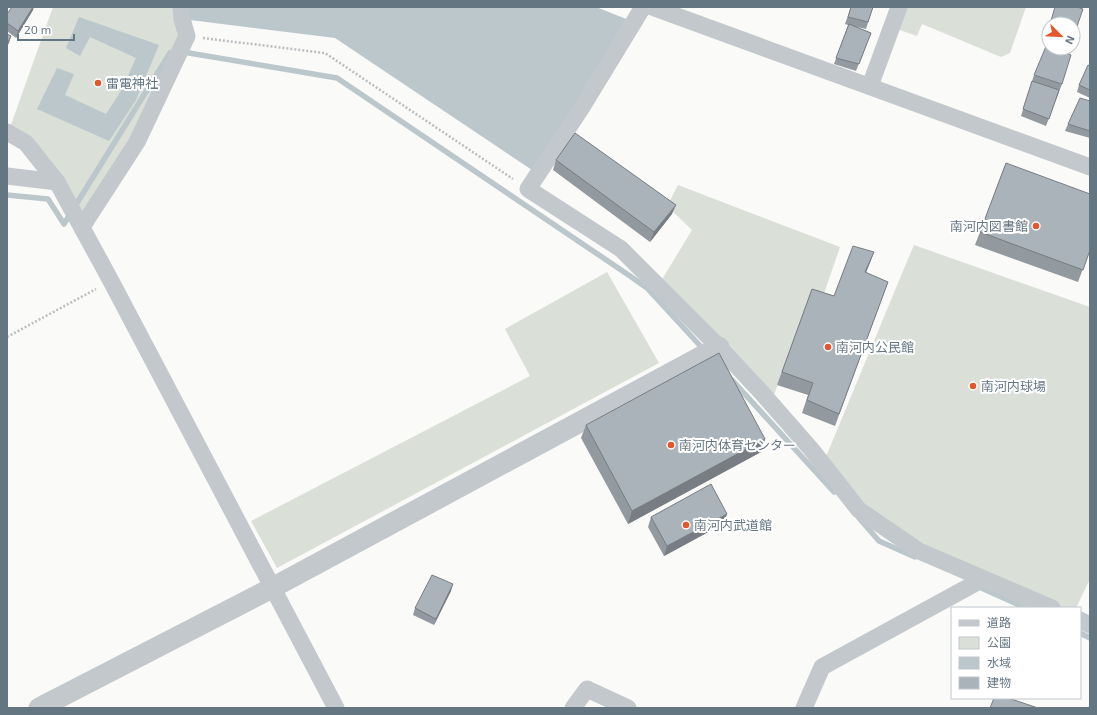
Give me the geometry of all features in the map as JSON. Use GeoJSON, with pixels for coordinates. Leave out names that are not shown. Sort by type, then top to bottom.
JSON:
{"type":"FeatureCollection","features":[{"type":"Feature","properties":{"kind":"street"},"geometry":{"type":"LineString","coordinates":[[82,227],[137,142],[188,36],[182,19],[181,7]]}},
{"type":"Feature","properties":{"kind":"street"},"geometry":{"type":"LineString","coordinates":[[643,7],[582,108],[528,190],[620,249],[719,347],[762,393],[811,449],[859,510],[919,551],[1050,607]]}},
{"type":"Feature","properties":{"kind":"street"},"geometry":{"type":"LineString","coordinates":[[652,7],[676,11],[870,86],[1090,167]]}},
{"type":"Feature","properties":{"kind":"street"},"geometry":{"type":"LineString","coordinates":[[870,86],[899,7]]}},
{"type":"Feature","properties":{"kind":"street"},"geometry":{"type":"LineString","coordinates":[[7,132],[26,143],[57,182],[111,281],[336,708]]}},
{"type":"Feature","properties":{"kind":"street"},"geometry":{"type":"LineString","coordinates":[[7,176],[57,182]]}},
{"type":"Feature","properties":{"kind":"street"},"geometry":{"type":"LineString","coordinates":[[39,708],[272,588],[719,347]]}},
{"type":"Feature","properties":{"kind":"street"},"geometry":{"type":"LineString","coordinates":[[804,708],[822,667],[983,579]]}},
{"type":"Feature","properties":{"kind":"street"},"geometry":{"type":"LineString","coordinates":[[1081,620],[1090,625]]}},
{"type":"Feature","properties":{"kind":"street"},"geometry":{"type":"LineString","coordinates":[[573,708],[587,689],[628,708]]}},
{"type":"Feature","properties":{"kind":"path"},"geometry":{"type":"LineString","coordinates":[[188,36],[325,53],[528,190]]}},
{"type":"Feature","properties":{"kind":"path"},"geometry":{"type":"LineString","coordinates":[[7,337],[111,281]]}},
{"type":"Feature","properties":{"kind":"green space"},"geometry":{"type":"Polygon","coordinates":[[[53,7],[181,7],[187,36],[82,227],[8,133],[53,7]]]}},
{"type":"Feature","properties":{"kind":"green space"},"geometry":{"type":"Polygon","coordinates":[[[905,7],[1026,7],[1010,53],[1001,57],[922,24],[917,36],[897,29],[905,7]]]}},
{"type":"Feature","properties":{"kind":"green space"},"geometry":{"type":"Polygon","coordinates":[[[678,185],[840,247],[820,305],[808,302],[771,403],[658,286],[692,230],[667,206],[678,185]]]}},
{"type":"Feature","properties":{"kind":"green space","name":"南河内球場"},"geometry":{"type":"Polygon","coordinates":[[[914,245],[1090,307],[1090,579],[1076,607],[1050,607],[919,551],[859,510],[823,464],[914,245]]]}},
{"type":"Feature","properties":{"kind":"green space"},"geometry":{"type":"Polygon","coordinates":[[[607,272],[659,363],[277,568],[251,521],[530,376],[505,329],[607,272]]]}},
{"type":"Feature","properties":{"kind":"water"},"geometry":{"type":"Polygon","coordinates":[[[178,7],[596,7],[634,22],[538,174],[335,38],[182,19],[178,7]]]}},
{"type":"Feature","properties":{"kind":"water"},"geometry":{"type":"Polygon","coordinates":[[[79,17],[159,45],[136,100],[109,141],[37,109],[57,68],[74,74],[65,95],[106,114],[121,91],[136,58],[90,37],[80,56],[66,48],[79,17]]]}},
{"type":"Feature","properties":{"kind":"building"},"geometry":{"type":"Polygon","coordinates":[[[12,7],[33,7],[18,31],[7,23],[7,14],[12,7]]]}},
{"type":"Feature","properties":{"kind":"building"},"geometry":{"type":"Polygon","coordinates":[[[851,7],[873,7],[868,22],[848,17],[851,7]]]}},
{"type":"Feature","properties":{"kind":"building"},"geometry":{"type":"Polygon","coordinates":[[[1055,7],[1077,7],[1083,9],[1081,16],[1052,16],[1055,7]]]}},
{"type":"Feature","properties":{"kind":"building"},"geometry":{"type":"Polygon","coordinates":[[[849,24],[871,33],[859,64],[836,58],[849,24]]]}},
{"type":"Feature","properties":{"kind":"building"},"geometry":{"type":"Polygon","coordinates":[[[7,34],[11,36],[7,44],[7,34]]]}},
{"type":"Feature","properties":{"kind":"building"},"geometry":{"type":"Polygon","coordinates":[[[1042,56],[1071,56],[1062,84],[1034,75],[1042,56]]]}},
{"type":"Feature","properties":{"kind":"building"},"geometry":{"type":"Polygon","coordinates":[[[1088,65],[1090,66],[1090,90],[1079,85],[1088,65]]]}},
{"type":"Feature","properties":{"kind":"building"},"geometry":{"type":"Polygon","coordinates":[[[1032,81],[1059,90],[1049,119],[1023,109],[1032,81]]]}},
{"type":"Feature","properties":{"kind":"building"},"geometry":{"type":"Polygon","coordinates":[[[1080,98],[1090,101],[1090,131],[1068,124],[1080,98]]]}},
{"type":"Feature","properties":{"kind":"building"},"geometry":{"type":"Polygon","coordinates":[[[575,133],[676,205],[654,232],[556,160],[575,133]]]}},
{"type":"Feature","properties":{"kind":"building","name":"南河内図書館"},"geometry":{"type":"Polygon","coordinates":[[[1006,163],[1090,194],[1090,250],[1083,270],[980,232],[1006,163]]]}},
{"type":"Feature","properties":{"kind":"building","name":"南河内公民館"},"geometry":{"type":"Polygon","coordinates":[[[853,246],[874,252],[865,272],[888,282],[839,414],[807,400],[813,383],[782,372],[812,289],[834,296],[853,246]]]}},
{"type":"Feature","properties":{"kind":"building","name":"南河内体育センター"},"geometry":{"type":"Polygon","coordinates":[[[719,353],[765,439],[632,511],[586,425],[719,353]]]}},
{"type":"Feature","properties":{"kind":"building","name":"南河内武道館"},"geometry":{"type":"Polygon","coordinates":[[[711,484],[727,514],[667,546],[651,517],[711,484]]]}},
{"type":"Feature","properties":{"kind":"building"},"geometry":{"type":"Polygon","coordinates":[[[432,575],[453,584],[436,619],[415,608],[432,575]]]}},
{"type":"Feature","properties":{"kind":"building"},"geometry":{"type":"Polygon","coordinates":[[[994,699],[1011,699],[1038,708],[990,708],[994,699]]]}},
{"type":"Feature","properties":{"kind":"waterway"},"geometry":{"type":"LineString","coordinates":[[183,52],[337,78],[647,288],[704,350]]}},
{"type":"Feature","properties":{"kind":"waterway"},"geometry":{"type":"LineString","coordinates":[[7,195],[48,199],[64,224],[170,53]]}},
{"type":"Feature","properties":{"kind":"waterway"},"geometry":{"type":"LineString","coordinates":[[732,380],[834,492]]}},
{"type":"Feature","properties":{"kind":"waterway"},"geometry":{"type":"LineString","coordinates":[[859,518],[879,541],[915,557]]}},
{"type":"Feature","properties":{"kind":"waterway"},"geometry":{"type":"LineString","coordinates":[[977,586],[1024,607]]}},
{"type":"Feature","properties":{"kind":"waterway"},"geometry":{"type":"LineString","coordinates":[[1081,634],[1090,638]]}},
{"type":"Feature","properties":{"kind":"place","name":"雷電神社"},"geometry":{"type":"Point","coordinates":[98,83]}},
{"type":"Feature","properties":{"kind":"place","name":"南河内図書館"},"geometry":{"type":"Point","coordinates":[1036,226]}},
{"type":"Feature","properties":{"kind":"place","name":"南河内公民館"},"geometry":{"type":"Point","coordinates":[828,347]}},
{"type":"Feature","properties":{"kind":"place","name":"南河内球場"},"geometry":{"type":"Point","coordinates":[973,386]}},
{"type":"Feature","properties":{"kind":"place","name":"南河内体育センター"},"geometry":{"type":"Point","coordinates":[671,445]}},
{"type":"Feature","properties":{"kind":"place","name":"南河内武道館"},"geometry":{"type":"Point","coordinates":[686,525]}}]}
